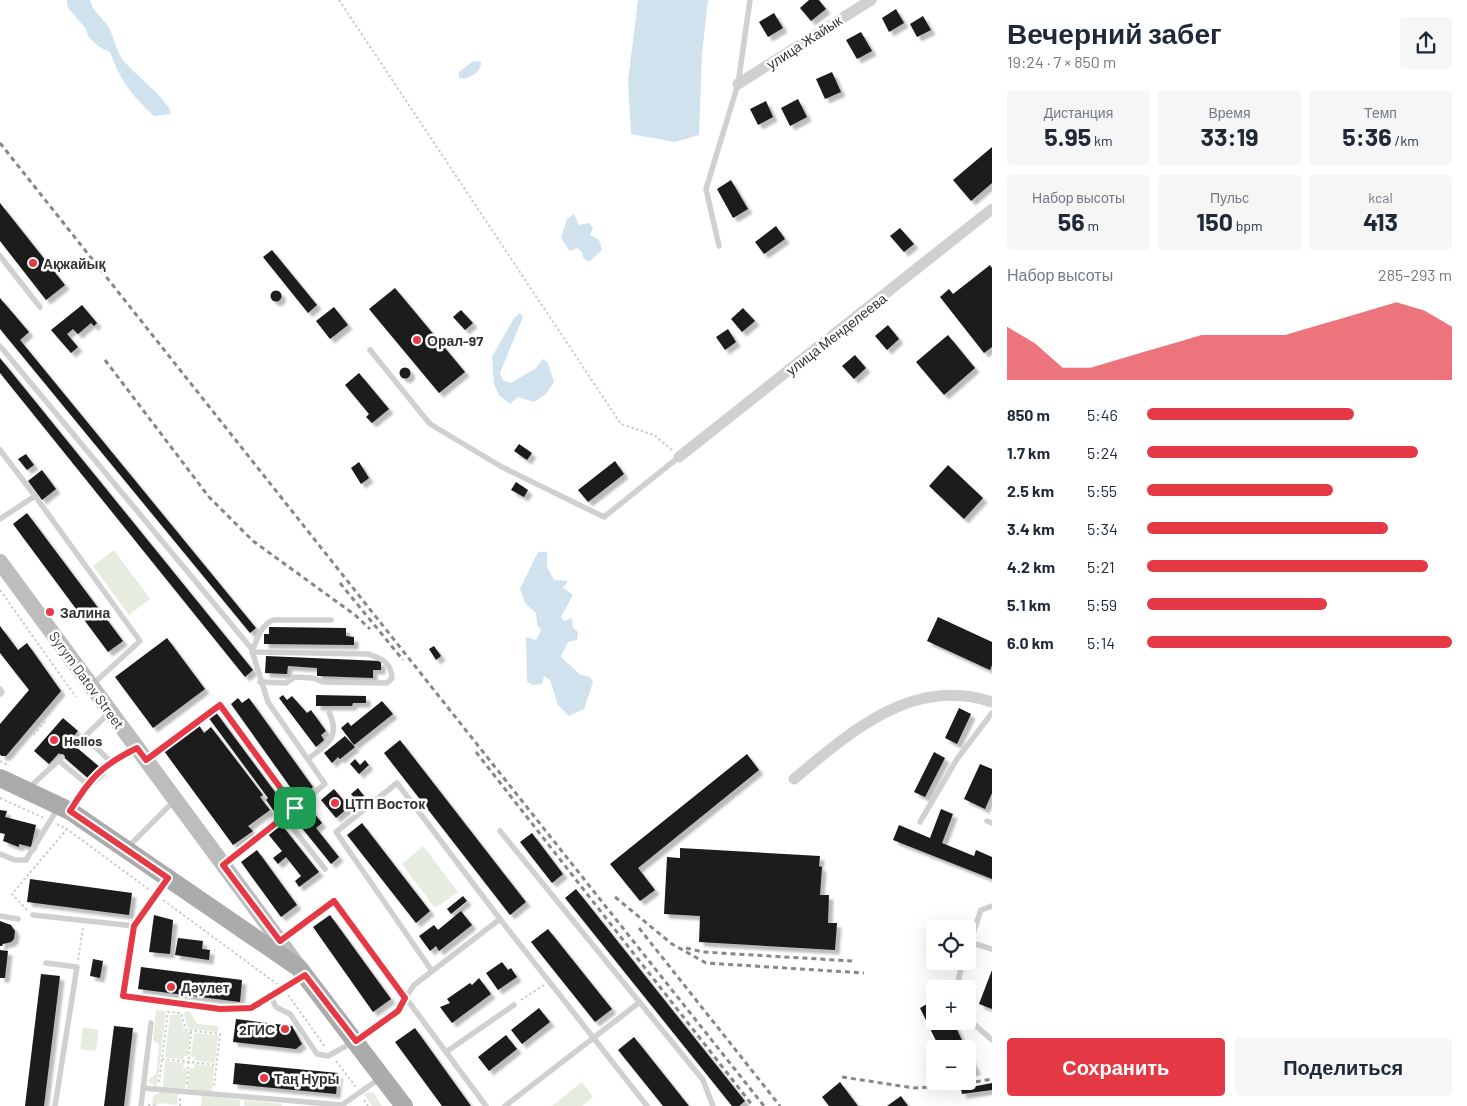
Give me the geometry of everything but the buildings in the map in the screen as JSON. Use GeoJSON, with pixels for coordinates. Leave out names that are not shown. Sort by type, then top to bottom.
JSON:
{"type":"FeatureCollection","features":[{"type":"Feature","properties":{"kind":"main road","name":"Syrym Datov Street"},"geometry":{"type":"LineString","coordinates":[[0,562],[302,971]]}},
{"type":"Feature","properties":{"kind":"main road"},"geometry":{"type":"LineString","coordinates":[[0,778],[27,790],[61,817],[126,849],[302,971],[404,1106]]}},
{"type":"Feature","properties":{"kind":"street","name":"улица Жайык"},"geometry":{"type":"LineString","coordinates":[[738,84],[871,0]]}},
{"type":"Feature","properties":{"kind":"street","name":"улица Менделеева"},"geometry":{"type":"LineString","coordinates":[[679,457],[992,209]]}},
{"type":"Feature","properties":{"kind":"street"},"geometry":{"type":"LineString","coordinates":[[794,780],[839,741],[871,718],[908,703],[944,694],[991,699]]}},
{"type":"Feature","properties":{"kind":"lane"},"geometry":{"type":"LineString","coordinates":[[719,246],[706,189],[738,84],[750,0]]}},
{"type":"Feature","properties":{"kind":"lane"},"geometry":{"type":"LineString","coordinates":[[0,256],[40,307]]}},
{"type":"Feature","properties":{"kind":"lane"},"geometry":{"type":"LineString","coordinates":[[0,346],[252,652],[260,682],[268,702],[325,784],[223,865]]}},
{"type":"Feature","properties":{"kind":"lane"},"geometry":{"type":"LineString","coordinates":[[370,350],[430,424],[502,466],[604,517],[679,457]]}},
{"type":"Feature","properties":{"kind":"lane"},"geometry":{"type":"LineString","coordinates":[[0,450],[140,641],[92,685]]}},
{"type":"Feature","properties":{"kind":"lane"},"geometry":{"type":"LineString","coordinates":[[0,519],[35,496]]}},
{"type":"Feature","properties":{"kind":"lane"},"geometry":{"type":"LineString","coordinates":[[252,652],[261,630],[265,624],[273,620],[331,620]]}},
{"type":"Feature","properties":{"kind":"lane"},"geometry":{"type":"LineString","coordinates":[[252,652],[368,654],[382,658],[389,664],[392,678],[387,683],[380,685],[323,682],[313,678],[295,677],[286,683],[260,682]]}},
{"type":"Feature","properties":{"kind":"lane"},"geometry":{"type":"LineString","coordinates":[[0,688],[2,692],[0,694]]}},
{"type":"Feature","properties":{"kind":"lane"},"geometry":{"type":"LineString","coordinates":[[220,705],[295,808]]}},
{"type":"Feature","properties":{"kind":"lane"},"geometry":{"type":"LineString","coordinates":[[76,745],[111,712]]}},
{"type":"Feature","properties":{"kind":"lane"},"geometry":{"type":"LineString","coordinates":[[308,759],[330,741],[334,732],[334,723],[329,712]]}},
{"type":"Feature","properties":{"kind":"lane"},"geometry":{"type":"LineString","coordinates":[[920,822],[957,759],[992,713]]}},
{"type":"Feature","properties":{"kind":"lane"},"geometry":{"type":"LineString","coordinates":[[85,737],[110,761]]}},
{"type":"Feature","properties":{"kind":"lane"},"geometry":{"type":"LineString","coordinates":[[0,854],[15,860],[26,860],[87,784],[110,761],[141,754]]}},
{"type":"Feature","properties":{"kind":"lane"},"geometry":{"type":"LineString","coordinates":[[27,790],[60,759],[87,784]]}},
{"type":"Feature","properties":{"kind":"lane"},"geometry":{"type":"LineString","coordinates":[[432,971],[336,832],[397,783],[500,920],[647,1106]]}},
{"type":"Feature","properties":{"kind":"lane"},"geometry":{"type":"LineString","coordinates":[[126,849],[175,800]]}},
{"type":"Feature","properties":{"kind":"lane"},"geometry":{"type":"LineString","coordinates":[[284,817],[325,869]]}},
{"type":"Feature","properties":{"kind":"lane"},"geometry":{"type":"LineString","coordinates":[[500,831],[703,1080],[713,1106]]}},
{"type":"Feature","properties":{"kind":"lane"},"geometry":{"type":"LineString","coordinates":[[168,878],[134,926],[123,996],[220,1009],[251,1008],[284,989],[302,971]]}},
{"type":"Feature","properties":{"kind":"lane"},"geometry":{"type":"LineString","coordinates":[[280,941],[334,901],[486,1106]]}},
{"type":"Feature","properties":{"kind":"lane"},"geometry":{"type":"LineString","coordinates":[[976,923],[981,910],[992,906]]}},
{"type":"Feature","properties":{"kind":"lane"},"geometry":{"type":"LineString","coordinates":[[33,915],[134,926]]}},
{"type":"Feature","properties":{"kind":"lane"},"geometry":{"type":"LineString","coordinates":[[0,916],[18,919]]}},
{"type":"Feature","properties":{"kind":"lane"},"geometry":{"type":"LineString","coordinates":[[270,997],[276,1007],[290,1014],[317,1054],[331,1054],[356,1041],[398,1011],[414,985],[500,920]]}},
{"type":"Feature","properties":{"kind":"lane"},"geometry":{"type":"LineString","coordinates":[[976,946],[992,949]]}},
{"type":"Feature","properties":{"kind":"lane"},"geometry":{"type":"LineString","coordinates":[[46,963],[77,967],[55,1106]]}},
{"type":"Feature","properties":{"kind":"lane"},"geometry":{"type":"LineString","coordinates":[[505,1106],[640,1002]]}},
{"type":"Feature","properties":{"kind":"lane"},"geometry":{"type":"LineString","coordinates":[[446,1052],[514,1005]]}},
{"type":"Feature","properties":{"kind":"lane"},"geometry":{"type":"LineString","coordinates":[[141,1106],[151,1023]]}},
{"type":"Feature","properties":{"kind":"lane"},"geometry":{"type":"LineString","coordinates":[[976,1026],[992,1040]]}},
{"type":"Feature","properties":{"kind":"lane"},"geometry":{"type":"LineString","coordinates":[[143,1088],[342,1105],[382,1077]]}},
{"type":"Feature","properties":{"kind":"path"},"geometry":{"type":"LineString","coordinates":[[339,0],[621,424],[654,435],[679,457]]}},
{"type":"Feature","properties":{"kind":"path"},"geometry":{"type":"LineString","coordinates":[[0,590],[76,697]]}},
{"type":"Feature","properties":{"kind":"path"},"geometry":{"type":"LineString","coordinates":[[141,754],[220,705]]}},
{"type":"Feature","properties":{"kind":"path"},"geometry":{"type":"LineString","coordinates":[[34,735],[46,720]]}},
{"type":"Feature","properties":{"kind":"path"},"geometry":{"type":"LineString","coordinates":[[0,798],[61,817],[156,895],[284,989],[360,1093]]}},
{"type":"Feature","properties":{"kind":"path"},"geometry":{"type":"LineString","coordinates":[[33,915],[12,894],[61,817]]}},
{"type":"Feature","properties":{"kind":"path"},"geometry":{"type":"LineString","coordinates":[[77,967],[84,921]]}},
{"type":"Feature","properties":{"kind":"path"},"geometry":{"type":"LineString","coordinates":[[514,1005],[549,982]]}},
{"type":"Feature","properties":{"kind":"path"},"geometry":{"type":"LineString","coordinates":[[159,1089],[168,1012],[181,1013],[186,1030],[220,1034],[213,1094]]}},
{"type":"Feature","properties":{"kind":"path"},"geometry":{"type":"LineString","coordinates":[[186,1092],[191,1031]]}},
{"type":"Feature","properties":{"kind":"path"},"geometry":{"type":"LineString","coordinates":[[162,1059],[217,1065]]}},
{"type":"Feature","properties":{"kind":"shaded area"},"geometry":{"type":"Polygon","coordinates":[[[114,550],[150,599],[129,615],[93,566],[114,550]]]}},
{"type":"Feature","properties":{"kind":"shaded area"},"geometry":{"type":"Polygon","coordinates":[[[423,846],[458,892],[435,908],[402,864],[423,846]]]}},
{"type":"Feature","properties":{"kind":"shaded area"},"geometry":{"type":"Polygon","coordinates":[[[156,1010],[166,1011],[157,1087],[147,1081],[156,1074],[159,1045],[153,1040],[156,1010]]]}},
{"type":"Feature","properties":{"kind":"shaded area"},"geometry":{"type":"Polygon","coordinates":[[[186,1011],[190,1012],[197,1024],[218,1026],[218,1032],[188,1029],[184,1014],[186,1011]]]}},
{"type":"Feature","properties":{"kind":"shaded area"},"geometry":{"type":"Polygon","coordinates":[[[170,1015],[180,1015],[184,1031],[190,1032],[188,1056],[184,1056],[184,1060],[165,1057],[170,1015]]]}},
{"type":"Feature","properties":{"kind":"shaded area"},"geometry":{"type":"Polygon","coordinates":[[[83,1027],[99,1030],[96,1051],[80,1049],[83,1027]]]}},
{"type":"Feature","properties":{"kind":"shaded area"},"geometry":{"type":"Polygon","coordinates":[[[194,1033],[218,1035],[215,1063],[194,1060],[195,1057],[191,1056],[194,1033]]]}},
{"type":"Feature","properties":{"kind":"shaded area"},"geometry":{"type":"Polygon","coordinates":[[[165,1061],[184,1063],[183,1068],[187,1068],[185,1089],[163,1087],[165,1061]]]}},
{"type":"Feature","properties":{"kind":"shaded area"},"geometry":{"type":"Polygon","coordinates":[[[194,1064],[214,1066],[212,1092],[187,1089],[190,1068],[194,1068],[194,1064]]]}},
{"type":"Feature","properties":{"kind":"shaded area"},"geometry":{"type":"Polygon","coordinates":[[[582,1082],[593,1097],[582,1106],[552,1106],[582,1082]]]}},
{"type":"Feature","properties":{"kind":"shaded area"},"geometry":{"type":"Polygon","coordinates":[[[160,1092],[178,1094],[177,1105],[158,1103],[158,1105],[152,1105],[153,1096],[160,1092]]]}},
{"type":"Feature","properties":{"kind":"shaded area"},"geometry":{"type":"Polygon","coordinates":[[[368,1092],[374,1093],[382,1106],[372,1106],[364,1094],[368,1092]]]}},
{"type":"Feature","properties":{"kind":"shaded area"},"geometry":{"type":"Polygon","coordinates":[[[202,1096],[240,1100],[240,1106],[201,1106],[202,1096]]]}},
{"type":"Feature","properties":{"kind":"shaded area"},"geometry":{"type":"Polygon","coordinates":[[[244,1100],[283,1104],[281,1106],[244,1106],[244,1100]]]}},
{"type":"Feature","properties":{"kind":"water"},"geometry":{"type":"Polygon","coordinates":[[[67,0],[90,0],[95,11],[109,29],[123,60],[158,95],[169,108],[171,114],[154,116],[139,101],[118,72],[110,52],[99,46],[89,37],[86,29],[68,8],[67,0]]]}},
{"type":"Feature","properties":{"kind":"water"},"geometry":{"type":"Polygon","coordinates":[[[638,0],[708,0],[702,54],[699,135],[675,142],[631,134],[628,81],[638,0]]]}},
{"type":"Feature","properties":{"kind":"water"},"geometry":{"type":"Polygon","coordinates":[[[472,62],[481,62],[481,66],[476,73],[464,79],[459,77],[459,72],[472,62]]]}},
{"type":"Feature","properties":{"kind":"water"},"geometry":{"type":"Polygon","coordinates":[[[574,214],[579,225],[589,223],[593,228],[590,235],[599,240],[602,250],[589,262],[583,258],[582,252],[577,248],[570,251],[561,238],[567,219],[574,214]]]}},
{"type":"Feature","properties":{"kind":"water"},"geometry":{"type":"Polygon","coordinates":[[[520,313],[523,317],[500,373],[503,380],[511,383],[536,368],[543,359],[548,363],[554,382],[546,394],[534,402],[518,397],[510,404],[499,395],[494,384],[492,357],[514,318],[520,313]]]}},
{"type":"Feature","properties":{"kind":"water"},"geometry":{"type":"Polygon","coordinates":[[[538,552],[547,552],[547,567],[554,580],[568,581],[563,588],[573,595],[561,617],[564,621],[572,618],[573,628],[578,632],[577,640],[568,642],[561,656],[579,674],[590,677],[593,682],[584,709],[569,716],[558,705],[550,680],[544,676],[542,684],[533,685],[527,681],[526,637],[536,640],[541,630],[537,624],[536,613],[525,603],[520,589],[538,552]]]}},
{"type":"Feature","properties":{"kind":"railway"},"geometry":{"type":"LineString","coordinates":[[0,143],[764,1106]]}},
{"type":"Feature","properties":{"kind":"railway"},"geometry":{"type":"LineString","coordinates":[[105,360],[209,497],[253,541],[355,615],[370,629]]}},
{"type":"Feature","properties":{"kind":"railway"},"geometry":{"type":"LineString","coordinates":[[340,583],[403,660]]}},
{"type":"Feature","properties":{"kind":"railway"},"geometry":{"type":"LineString","coordinates":[[476,752],[753,1106]]}},
{"type":"Feature","properties":{"kind":"railway"},"geometry":{"type":"LineString","coordinates":[[615,897],[672,944],[706,963],[864,973]]}},
{"type":"Feature","properties":{"kind":"railway"},"geometry":{"type":"LineString","coordinates":[[639,928],[780,1106]]}},
{"type":"Feature","properties":{"kind":"railway"},"geometry":{"type":"LineString","coordinates":[[686,948],[703,952],[852,961]]}},
{"type":"Feature","properties":{"kind":"railway"},"geometry":{"type":"LineString","coordinates":[[842,1077],[914,1088],[952,1086],[992,1079]]}},
{"type":"Feature","properties":{"kind":"place","name":"Ақжайық"},"geometry":{"type":"Point","coordinates":[33,263]}},
{"type":"Feature","properties":{"kind":"place","name":"Орал-97"},"geometry":{"type":"Point","coordinates":[417,340]}},
{"type":"Feature","properties":{"kind":"place","name":"Залина"},"geometry":{"type":"Point","coordinates":[50,612]}},
{"type":"Feature","properties":{"kind":"place","name":"Helios"},"geometry":{"type":"Point","coordinates":[54,740]}},
{"type":"Feature","properties":{"kind":"place","name":"ЦТП Восток"},"geometry":{"type":"Point","coordinates":[335,803]}},
{"type":"Feature","properties":{"kind":"place","name":"Дәулет"},"geometry":{"type":"Point","coordinates":[171,987]}},
{"type":"Feature","properties":{"kind":"place","name":"2ГИС"},"geometry":{"type":"Point","coordinates":[285,1029]}},
{"type":"Feature","properties":{"kind":"place","name":"Таң Нуры"},"geometry":{"type":"Point","coordinates":[264,1078]}},
{"type":"Feature","properties":{"kind":"route"},"geometry":{"type":"LineString","coordinates":[[220,705],[295,808],[223,865],[280,941],[334,901],[405,998],[398,1011],[356,1041],[305,975],[251,1008],[220,1009],[123,996],[134,926],[168,878],[70,811],[87,784],[110,761],[137,748],[146,760],[220,705]]}}]}
